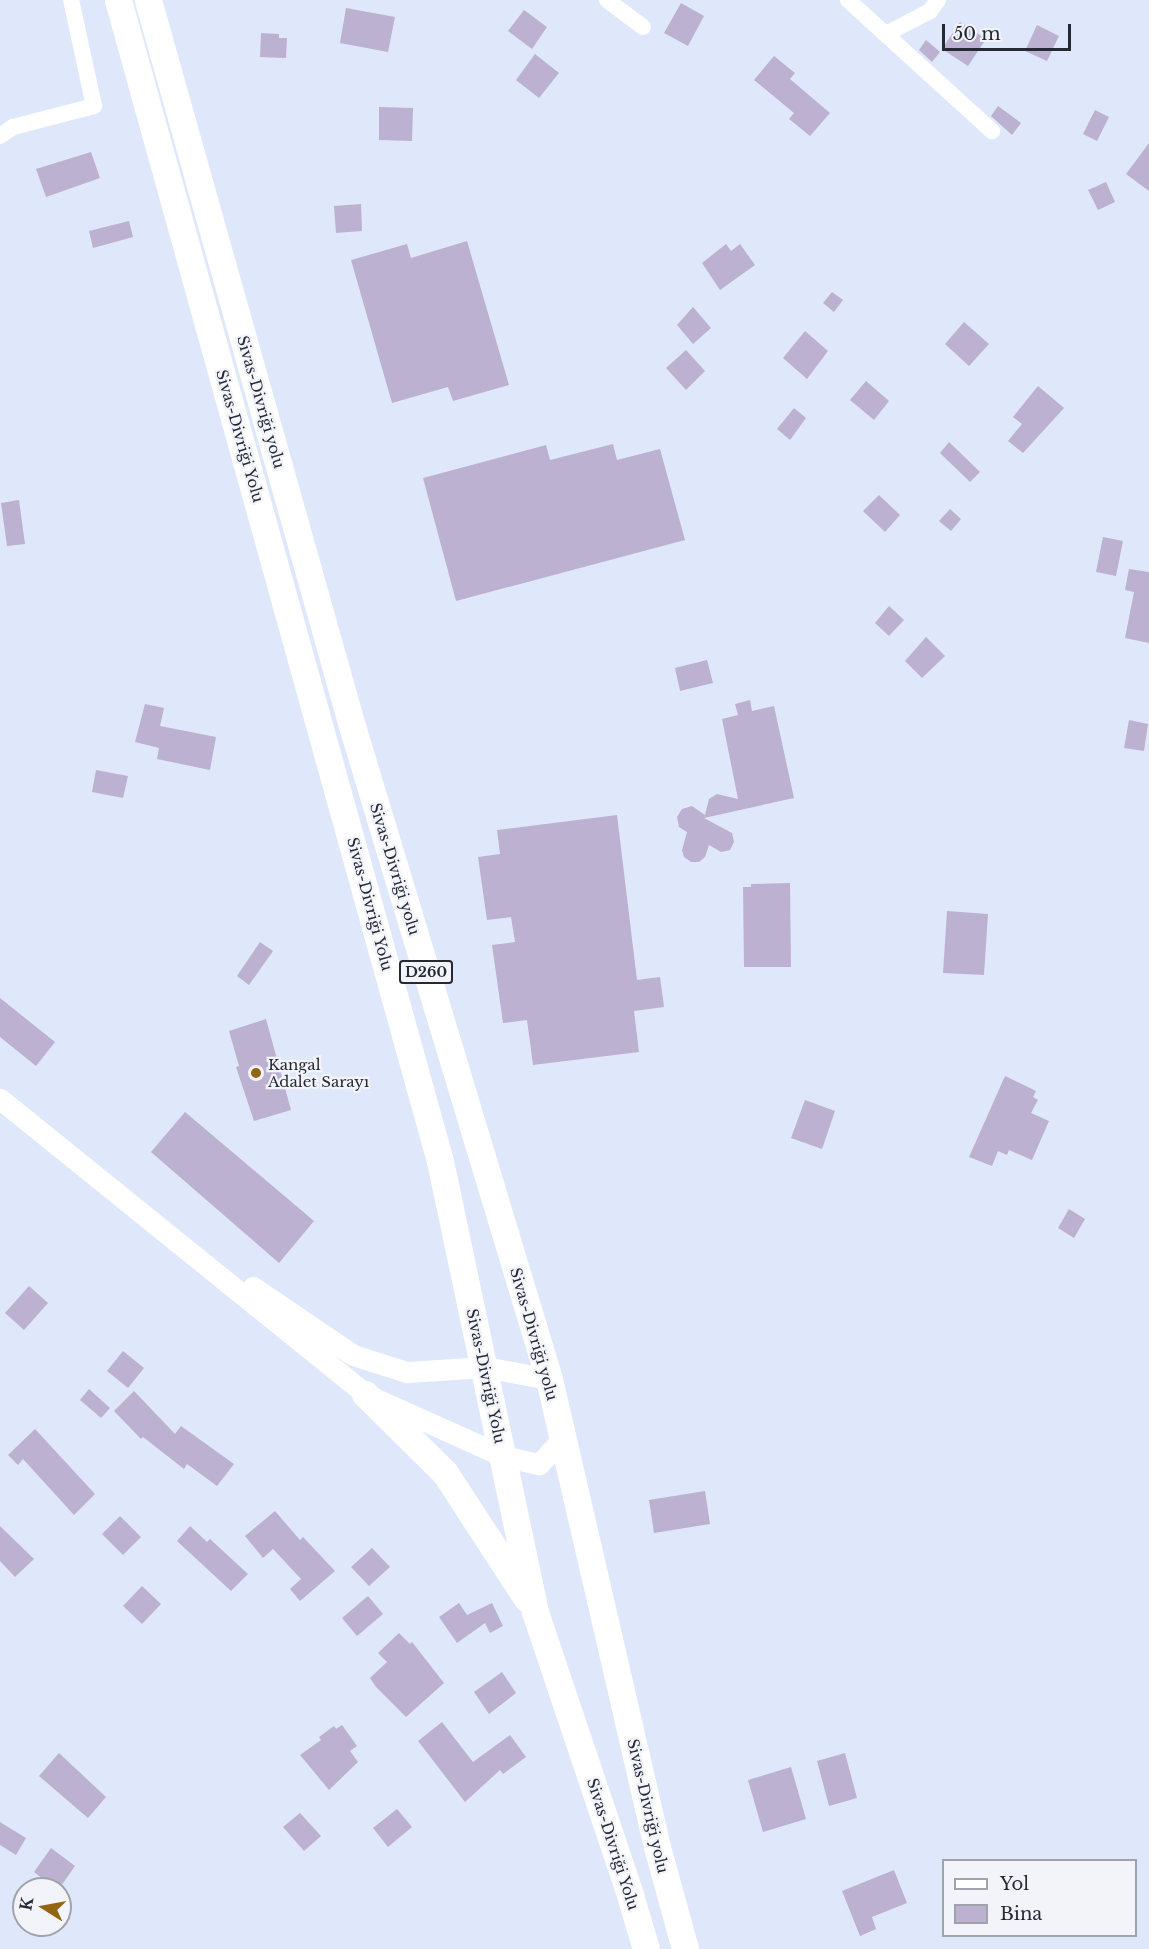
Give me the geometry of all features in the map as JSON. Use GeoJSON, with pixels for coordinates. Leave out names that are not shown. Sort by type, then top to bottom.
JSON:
{"type":"FeatureCollection","features":[{"type":"Feature","properties":{"kind":"main road","name":"Sivas-Divriği Yolu"},"geometry":{"type":"LineString","coordinates":[[118,0],[440,1161],[535,1612],[630,1894],[646,1949]]}},
{"type":"Feature","properties":{"kind":"main road","name":"Sivas-Divriği yolu"},"geometry":{"type":"LineString","coordinates":[[148,0],[351,726],[549,1379],[657,1847],[685,1949]]}},
{"type":"Feature","properties":{"kind":"main road"},"geometry":{"type":"LineString","coordinates":[[365,1394],[445,1473],[535,1612]]}},
{"type":"Feature","properties":{"kind":"street"},"geometry":{"type":"LineString","coordinates":[[0,136],[13,127],[94,106],[72,0]]}},
{"type":"Feature","properties":{"kind":"street"},"geometry":{"type":"LineString","coordinates":[[607,0],[643,27]]}},
{"type":"Feature","properties":{"kind":"street"},"geometry":{"type":"LineString","coordinates":[[848,0],[993,131]]}},
{"type":"Feature","properties":{"kind":"street"},"geometry":{"type":"LineString","coordinates":[[886,34],[930,11],[938,0]]}},
{"type":"Feature","properties":{"kind":"street"},"geometry":{"type":"LineString","coordinates":[[0,1099],[365,1394],[503,1456],[538,1464],[563,1438]]}},
{"type":"Feature","properties":{"kind":"street"},"geometry":{"type":"LineString","coordinates":[[135,1208],[354,1355],[406,1372],[485,1367],[549,1379]]}},
{"type":"Feature","properties":{"kind":"building"},"geometry":{"type":"Polygon","coordinates":[[[681,3],[704,16],[688,46],[664,33],[681,3]]]}},
{"type":"Feature","properties":{"kind":"building"},"geometry":{"type":"Polygon","coordinates":[[[346,8],[395,17],[388,52],[340,43],[346,8]]]}},
{"type":"Feature","properties":{"kind":"building"},"geometry":{"type":"Polygon","coordinates":[[[524,10],[547,27],[532,49],[508,31],[524,10]]]}},
{"type":"Feature","properties":{"kind":"building"},"geometry":{"type":"Polygon","coordinates":[[[960,22],[986,39],[968,66],[942,49],[960,22]]]}},
{"type":"Feature","properties":{"kind":"building"},"geometry":{"type":"Polygon","coordinates":[[[1037,25],[1059,36],[1047,61],[1025,51],[1037,25]]]}},
{"type":"Feature","properties":{"kind":"building"},"geometry":{"type":"Polygon","coordinates":[[[261,33],[279,34],[279,38],[287,38],[286,58],[260,57],[261,33]]]}},
{"type":"Feature","properties":{"kind":"building"},"geometry":{"type":"Polygon","coordinates":[[[926,40],[940,52],[932,62],[919,50],[926,40]]]}},
{"type":"Feature","properties":{"kind":"building"},"geometry":{"type":"Polygon","coordinates":[[[535,54],[559,73],[539,98],[516,80],[535,54]]]}},
{"type":"Feature","properties":{"kind":"building"},"geometry":{"type":"Polygon","coordinates":[[[774,56],[795,73],[790,79],[830,113],[810,136],[789,119],[794,113],[754,80],[774,56]]]}},
{"type":"Feature","properties":{"kind":"building"},"geometry":{"type":"Polygon","coordinates":[[[998,106],[1021,123],[1012,135],[991,116],[998,106]]]}},
{"type":"Feature","properties":{"kind":"building"},"geometry":{"type":"Polygon","coordinates":[[[379,107],[413,108],[412,141],[379,140],[379,107]]]}},
{"type":"Feature","properties":{"kind":"building"},"geometry":{"type":"Polygon","coordinates":[[[1095,110],[1109,117],[1097,141],[1083,134],[1095,110]]]}},
{"type":"Feature","properties":{"kind":"building"},"geometry":{"type":"Polygon","coordinates":[[[1149,143],[1149,191],[1126,174],[1149,143]]]}},
{"type":"Feature","properties":{"kind":"building"},"geometry":{"type":"Polygon","coordinates":[[[91,152],[100,178],[46,197],[36,169],[91,152]]]}},
{"type":"Feature","properties":{"kind":"building"},"geometry":{"type":"Polygon","coordinates":[[[1106,182],[1115,202],[1098,210],[1088,190],[1106,182]]]}},
{"type":"Feature","properties":{"kind":"building"},"geometry":{"type":"Polygon","coordinates":[[[361,204],[362,231],[336,233],[334,206],[361,204]]]}},
{"type":"Feature","properties":{"kind":"building"},"geometry":{"type":"Polygon","coordinates":[[[129,221],[133,237],[93,248],[89,231],[129,221]]]}},
{"type":"Feature","properties":{"kind":"building"},"geometry":{"type":"Polygon","coordinates":[[[467,241],[509,385],[453,401],[448,387],[392,403],[351,260],[407,244],[411,258],[467,241]]]}},
{"type":"Feature","properties":{"kind":"building"},"geometry":{"type":"Polygon","coordinates":[[[726,244],[731,251],[740,244],[755,265],[720,290],[702,263],[726,244]]]}},
{"type":"Feature","properties":{"kind":"building"},"geometry":{"type":"Polygon","coordinates":[[[832,292],[843,300],[834,312],[823,303],[832,292]]]}},
{"type":"Feature","properties":{"kind":"building"},"geometry":{"type":"Polygon","coordinates":[[[693,307],[711,328],[693,344],[677,325],[693,307]]]}},
{"type":"Feature","properties":{"kind":"building"},"geometry":{"type":"Polygon","coordinates":[[[964,322],[989,344],[969,366],[945,344],[964,322]]]}},
{"type":"Feature","properties":{"kind":"building"},"geometry":{"type":"Polygon","coordinates":[[[805,331],[828,351],[807,379],[783,358],[805,331]]]}},
{"type":"Feature","properties":{"kind":"building"},"geometry":{"type":"Polygon","coordinates":[[[686,350],[705,371],[686,390],[666,368],[686,350]]]}},
{"type":"Feature","properties":{"kind":"building"},"geometry":{"type":"Polygon","coordinates":[[[866,381],[889,401],[874,420],[850,400],[866,381]]]}},
{"type":"Feature","properties":{"kind":"building"},"geometry":{"type":"Polygon","coordinates":[[[1038,386],[1064,408],[1023,453],[1008,441],[1022,424],[1013,417],[1038,386]]]}},
{"type":"Feature","properties":{"kind":"building"},"geometry":{"type":"Polygon","coordinates":[[[794,408],[806,418],[790,440],[777,429],[794,408]]]}},
{"type":"Feature","properties":{"kind":"building"},"geometry":{"type":"Polygon","coordinates":[[[949,442],[980,472],[970,482],[940,453],[949,442]]]}},
{"type":"Feature","properties":{"kind":"building"},"geometry":{"type":"Polygon","coordinates":[[[613,444],[617,460],[660,449],[685,540],[456,601],[423,478],[546,445],[550,460],[613,444]]]}},
{"type":"Feature","properties":{"kind":"building"},"geometry":{"type":"Polygon","coordinates":[[[879,495],[900,515],[885,532],[863,511],[879,495]]]}},
{"type":"Feature","properties":{"kind":"building"},"geometry":{"type":"Polygon","coordinates":[[[19,500],[25,544],[7,546],[1,503],[19,500]]]}},
{"type":"Feature","properties":{"kind":"building"},"geometry":{"type":"Polygon","coordinates":[[[950,509],[961,519],[951,531],[939,521],[950,509]]]}},
{"type":"Feature","properties":{"kind":"building"},"geometry":{"type":"Polygon","coordinates":[[[1103,537],[1123,541],[1116,576],[1096,572],[1103,537]]]}},
{"type":"Feature","properties":{"kind":"building"},"geometry":{"type":"Polygon","coordinates":[[[1129,569],[1149,572],[1149,643],[1125,638],[1134,592],[1125,590],[1129,569]]]}},
{"type":"Feature","properties":{"kind":"building"},"geometry":{"type":"Polygon","coordinates":[[[889,606],[904,620],[889,636],[875,623],[889,606]]]}},
{"type":"Feature","properties":{"kind":"building"},"geometry":{"type":"Polygon","coordinates":[[[926,637],[945,656],[922,678],[905,661],[926,637]]]}},
{"type":"Feature","properties":{"kind":"building"},"geometry":{"type":"Polygon","coordinates":[[[707,660],[713,683],[680,691],[675,668],[707,660]]]}},
{"type":"Feature","properties":{"kind":"building"},"geometry":{"type":"Polygon","coordinates":[[[750,700],[752,711],[774,706],[794,798],[704,818],[732,833],[734,842],[730,850],[721,852],[709,845],[705,857],[699,862],[691,862],[684,857],[682,850],[687,832],[679,827],[677,817],[682,809],[692,806],[705,815],[709,799],[717,794],[738,799],[722,719],[738,715],[735,704],[750,700]]]}},
{"type":"Feature","properties":{"kind":"building"},"geometry":{"type":"Polygon","coordinates":[[[145,704],[164,708],[160,726],[216,737],[210,770],[157,759],[159,748],[135,742],[145,704]]]}},
{"type":"Feature","properties":{"kind":"building"},"geometry":{"type":"Polygon","coordinates":[[[1129,720],[1148,724],[1144,751],[1124,748],[1129,720]]]}},
{"type":"Feature","properties":{"kind":"building"},"geometry":{"type":"Polygon","coordinates":[[[96,770],[128,776],[123,798],[92,792],[96,770]]]}},
{"type":"Feature","properties":{"kind":"building"},"geometry":{"type":"Polygon","coordinates":[[[617,815],[637,980],[660,977],[664,1007],[634,1011],[639,1052],[533,1065],[527,1020],[503,1023],[492,945],[515,942],[511,917],[487,920],[478,857],[500,854],[497,830],[617,815]]]}},
{"type":"Feature","properties":{"kind":"building"},"geometry":{"type":"Polygon","coordinates":[[[790,883],[791,967],[744,967],[743,887],[751,887],[751,884],[790,883]]]}},
{"type":"Feature","properties":{"kind":"building"},"geometry":{"type":"Polygon","coordinates":[[[947,911],[988,914],[984,975],[943,973],[947,911]]]}},
{"type":"Feature","properties":{"kind":"building"},"geometry":{"type":"Polygon","coordinates":[[[260,942],[273,951],[249,985],[237,976],[260,942]]]}},
{"type":"Feature","properties":{"kind":"building"},"geometry":{"type":"Polygon","coordinates":[[[0,998],[55,1042],[36,1066],[0,1037],[0,998]]]}},
{"type":"Feature","properties":{"kind":"building","name":"Kangal Adalet Sarayı"},"geometry":{"type":"Polygon","coordinates":[[[266,1019],[291,1110],[254,1121],[236,1067],[239,1066],[229,1031],[266,1019]]]}},
{"type":"Feature","properties":{"kind":"building"},"geometry":{"type":"Polygon","coordinates":[[[1005,1076],[1036,1091],[1033,1097],[1038,1100],[1031,1113],[1049,1121],[1032,1160],[1009,1150],[1007,1155],[998,1151],[992,1166],[969,1157],[1005,1076]]]}},
{"type":"Feature","properties":{"kind":"building"},"geometry":{"type":"Polygon","coordinates":[[[805,1100],[835,1111],[822,1149],[791,1138],[805,1100]]]}},
{"type":"Feature","properties":{"kind":"building"},"geometry":{"type":"Polygon","coordinates":[[[185,1112],[314,1221],[279,1263],[151,1152],[185,1112]]]}},
{"type":"Feature","properties":{"kind":"building"},"geometry":{"type":"Polygon","coordinates":[[[1069,1209],[1085,1219],[1074,1238],[1058,1228],[1069,1209]]]}},
{"type":"Feature","properties":{"kind":"building"},"geometry":{"type":"Polygon","coordinates":[[[29,1286],[48,1303],[24,1330],[5,1313],[29,1286]]]}},
{"type":"Feature","properties":{"kind":"building"},"geometry":{"type":"Polygon","coordinates":[[[123,1351],[144,1368],[128,1388],[107,1371],[123,1351]]]}},
{"type":"Feature","properties":{"kind":"building"},"geometry":{"type":"Polygon","coordinates":[[[89,1389],[110,1408],[101,1418],[80,1400],[89,1389]]]}},
{"type":"Feature","properties":{"kind":"building"},"geometry":{"type":"Polygon","coordinates":[[[134,1391],[175,1434],[181,1426],[234,1464],[217,1486],[187,1464],[184,1469],[143,1437],[141,1439],[114,1411],[134,1391]]]}},
{"type":"Feature","properties":{"kind":"building"},"geometry":{"type":"Polygon","coordinates":[[[35,1429],[95,1494],[74,1515],[23,1459],[18,1465],[8,1455],[35,1429]]]}},
{"type":"Feature","properties":{"kind":"building"},"geometry":{"type":"Polygon","coordinates":[[[705,1491],[710,1524],[654,1533],[649,1500],[705,1491]]]}},
{"type":"Feature","properties":{"kind":"building"},"geometry":{"type":"Polygon","coordinates":[[[275,1511],[300,1540],[303,1537],[335,1571],[300,1601],[290,1589],[301,1579],[273,1549],[263,1558],[245,1536],[275,1511]]]}},
{"type":"Feature","properties":{"kind":"building"},"geometry":{"type":"Polygon","coordinates":[[[120,1516],[141,1537],[123,1555],[102,1534],[120,1516]]]}},
{"type":"Feature","properties":{"kind":"building"},"geometry":{"type":"Polygon","coordinates":[[[0,1526],[34,1559],[15,1577],[0,1561],[0,1526]]]}},
{"type":"Feature","properties":{"kind":"building"},"geometry":{"type":"Polygon","coordinates":[[[190,1526],[207,1542],[210,1539],[248,1574],[231,1591],[177,1541],[190,1526]]]}},
{"type":"Feature","properties":{"kind":"building"},"geometry":{"type":"Polygon","coordinates":[[[372,1548],[390,1567],[369,1586],[351,1567],[372,1548]]]}},
{"type":"Feature","properties":{"kind":"building"},"geometry":{"type":"Polygon","coordinates":[[[142,1586],[161,1604],[142,1624],[123,1606],[142,1586]]]}},
{"type":"Feature","properties":{"kind":"building"},"geometry":{"type":"Polygon","coordinates":[[[368,1596],[383,1614],[357,1636],[342,1618],[368,1596]]]}},
{"type":"Feature","properties":{"kind":"building"},"geometry":{"type":"Polygon","coordinates":[[[459,1603],[467,1615],[492,1603],[503,1626],[490,1633],[485,1623],[457,1643],[439,1617],[459,1603]]]}},
{"type":"Feature","properties":{"kind":"building"},"geometry":{"type":"Polygon","coordinates":[[[399,1633],[410,1644],[412,1642],[444,1683],[406,1717],[370,1678],[387,1662],[378,1653],[399,1633]]]}},
{"type":"Feature","properties":{"kind":"building"},"geometry":{"type":"Polygon","coordinates":[[[502,1672],[516,1693],[489,1714],[474,1692],[502,1672]]]}},
{"type":"Feature","properties":{"kind":"building"},"geometry":{"type":"Polygon","coordinates":[[[442,1722],[473,1762],[510,1735],[526,1757],[503,1774],[500,1770],[465,1802],[418,1741],[442,1722]]]}},
{"type":"Feature","properties":{"kind":"building"},"geometry":{"type":"Polygon","coordinates":[[[342,1725],[357,1746],[350,1751],[358,1762],[329,1790],[300,1755],[321,1740],[319,1737],[334,1726],[336,1729],[342,1725]]]}},
{"type":"Feature","properties":{"kind":"building"},"geometry":{"type":"Polygon","coordinates":[[[59,1753],[106,1797],[88,1818],[39,1776],[59,1753]]]}},
{"type":"Feature","properties":{"kind":"building"},"geometry":{"type":"Polygon","coordinates":[[[845,1753],[857,1798],[829,1806],[817,1761],[845,1753]]]}},
{"type":"Feature","properties":{"kind":"building"},"geometry":{"type":"Polygon","coordinates":[[[791,1767],[806,1819],[763,1832],[748,1780],[791,1767]]]}},
{"type":"Feature","properties":{"kind":"building"},"geometry":{"type":"Polygon","coordinates":[[[397,1809],[412,1827],[388,1847],[373,1828],[397,1809]]]}},
{"type":"Feature","properties":{"kind":"building"},"geometry":{"type":"Polygon","coordinates":[[[300,1813],[321,1836],[304,1851],[283,1827],[300,1813]]]}},
{"type":"Feature","properties":{"kind":"building"},"geometry":{"type":"Polygon","coordinates":[[[0,1822],[26,1838],[16,1855],[0,1845],[0,1822]]]}},
{"type":"Feature","properties":{"kind":"building"},"geometry":{"type":"Polygon","coordinates":[[[51,1848],[75,1866],[67,1877],[40,1877],[34,1872],[51,1848]]]}},
{"type":"Feature","properties":{"kind":"building"},"geometry":{"type":"Polygon","coordinates":[[[894,1870],[907,1903],[872,1917],[876,1929],[860,1936],[842,1891],[894,1870]]]}},
{"type":"Feature","properties":{"kind":"place","name":"Kangal Adalet Sarayı"},"geometry":{"type":"Point","coordinates":[256,1073]}}]}
